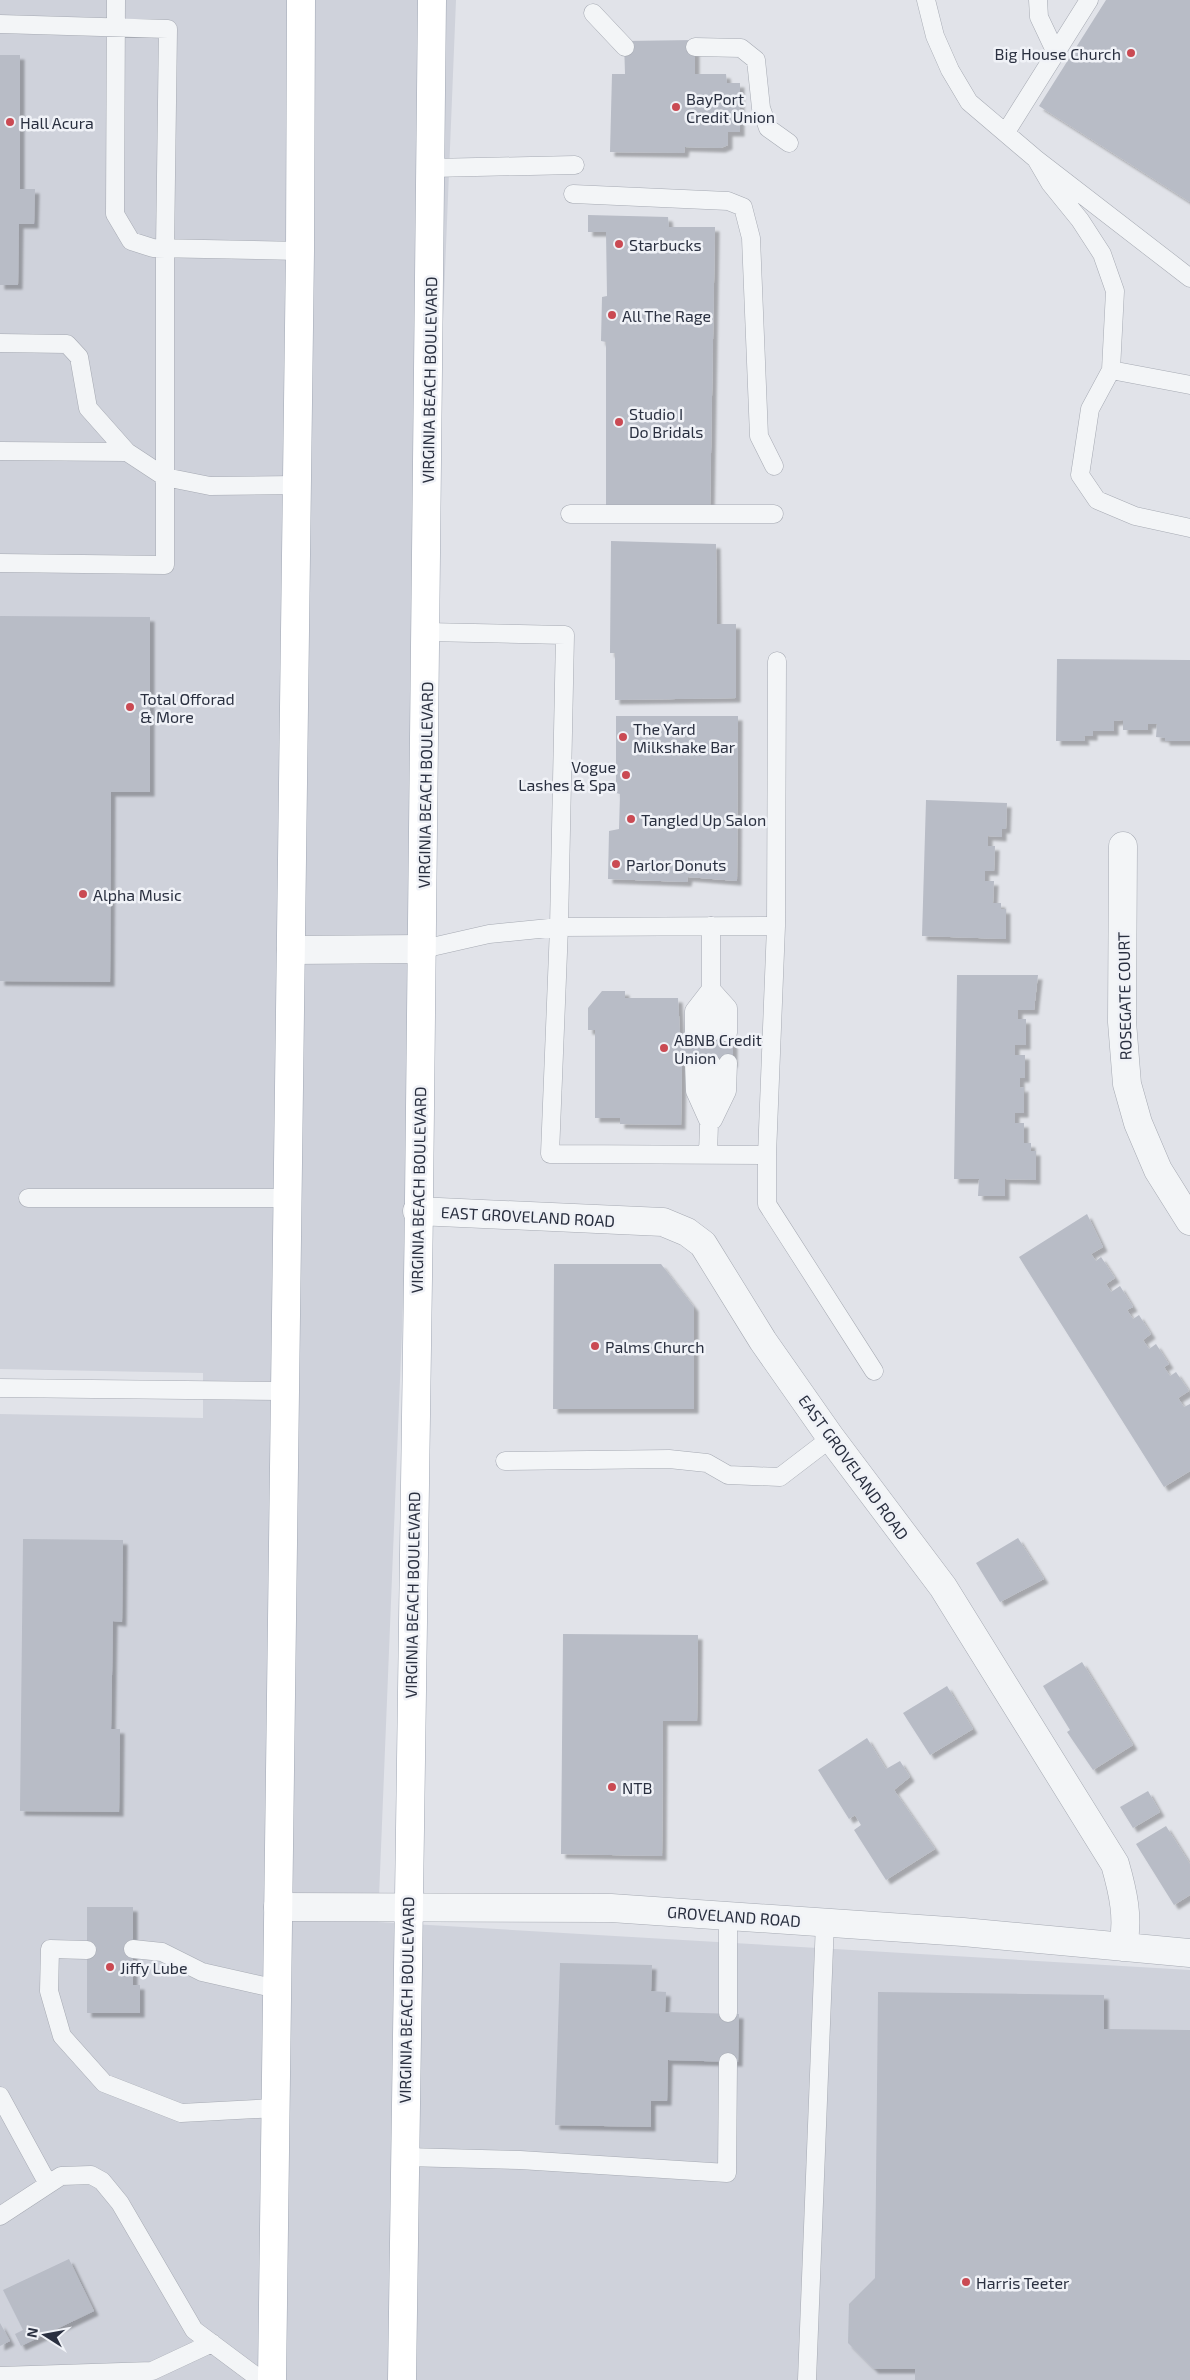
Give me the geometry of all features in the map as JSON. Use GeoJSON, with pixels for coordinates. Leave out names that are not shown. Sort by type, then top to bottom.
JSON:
{"type":"FeatureCollection","features":[{"type":"Feature","properties":{"kind":"main road"},"geometry":{"type":"LineString","coordinates":[[272,2380],[283,1391],[300,252],[300,0]]}},
{"type":"Feature","properties":{"kind":"main road","name":"VIRGINIA BEACH BOULEVARD"},"geometry":{"type":"LineString","coordinates":[[402,2380],[417,1211],[423,949],[432,0]]}},
{"type":"Feature","properties":{"kind":"street","name":"ROSEGATE COURT"},"geometry":{"type":"LineString","coordinates":[[1123,846],[1122,1022],[1128,1084],[1138,1123],[1158,1170],[1190,1220]]}},
{"type":"Feature","properties":{"kind":"street"},"geometry":{"type":"LineString","coordinates":[[291,950],[423,949]]}},
{"type":"Feature","properties":{"kind":"street","name":"EAST GROVELAND ROAD"},"geometry":{"type":"LineString","coordinates":[[417,1211],[663,1222],[687,1232],[703,1244],[763,1341],[831,1438],[943,1587],[1115,1864],[1125,1898],[1123,1947]]}},
{"type":"Feature","properties":{"kind":"street","name":"GROVELAND ROAD"},"geometry":{"type":"LineString","coordinates":[[278,1907],[611,1908],[963,1932],[1190,1953]]}},
{"type":"Feature","properties":{"kind":"lane"},"geometry":{"type":"LineString","coordinates":[[116,0],[115,214],[131,241],[153,248],[300,252]]}},
{"type":"Feature","properties":{"kind":"lane"},"geometry":{"type":"LineString","coordinates":[[926,0],[935,36],[950,70],[969,102],[1036,159],[1190,278]]}},
{"type":"Feature","properties":{"kind":"lane"},"geometry":{"type":"LineString","coordinates":[[1038,0],[1039,17],[1056,53]]}},
{"type":"Feature","properties":{"kind":"lane"},"geometry":{"type":"LineString","coordinates":[[1006,132],[1089,0]]}},
{"type":"Feature","properties":{"kind":"lane"},"geometry":{"type":"LineString","coordinates":[[593,13],[625,47]]}},
{"type":"Feature","properties":{"kind":"lane"},"geometry":{"type":"LineString","coordinates":[[0,24],[168,29],[165,248],[165,565],[0,563]]}},
{"type":"Feature","properties":{"kind":"lane"},"geometry":{"type":"LineString","coordinates":[[695,47],[741,48],[756,60],[761,108],[768,128],[789,143]]}},
{"type":"Feature","properties":{"kind":"lane"},"geometry":{"type":"LineString","coordinates":[[1036,159],[1050,183],[1080,220],[1102,254],[1115,291],[1111,370],[1090,409],[1080,475],[1097,500],[1135,516],[1190,528]]}},
{"type":"Feature","properties":{"kind":"lane"},"geometry":{"type":"LineString","coordinates":[[431,168],[575,164]]}},
{"type":"Feature","properties":{"kind":"lane"},"geometry":{"type":"LineString","coordinates":[[573,194],[728,202],[743,207],[751,238],[759,436],[774,466]]}},
{"type":"Feature","properties":{"kind":"lane"},"geometry":{"type":"LineString","coordinates":[[0,343],[67,344],[79,357],[88,408],[127,452],[165,477],[210,486],[297,485]]}},
{"type":"Feature","properties":{"kind":"lane"},"geometry":{"type":"LineString","coordinates":[[1111,370],[1190,385]]}},
{"type":"Feature","properties":{"kind":"lane"},"geometry":{"type":"LineString","coordinates":[[0,452],[127,452]]}},
{"type":"Feature","properties":{"kind":"lane"},"geometry":{"type":"LineString","coordinates":[[570,514],[774,514]]}},
{"type":"Feature","properties":{"kind":"lane"},"geometry":{"type":"LineString","coordinates":[[426,632],[565,635],[560,927],[550,1154],[766,1155]]}},
{"type":"Feature","properties":{"kind":"lane"},"geometry":{"type":"LineString","coordinates":[[777,661],[776,926],[766,1155],[767,1204],[874,1371]]}},
{"type":"Feature","properties":{"kind":"lane"},"geometry":{"type":"LineString","coordinates":[[711,926],[711,1033]]}},
{"type":"Feature","properties":{"kind":"lane"},"geometry":{"type":"LineString","coordinates":[[423,949],[489,934],[560,927],[776,926]]}},
{"type":"Feature","properties":{"kind":"lane"},"geometry":{"type":"LineString","coordinates":[[702,1063],[694,1091],[711,1125]]}},
{"type":"Feature","properties":{"kind":"lane"},"geometry":{"type":"LineString","coordinates":[[708,1154],[711,1125],[727,1091],[728,1063]]}},
{"type":"Feature","properties":{"kind":"lane"},"geometry":{"type":"LineString","coordinates":[[28,1198],[287,1198]]}},
{"type":"Feature","properties":{"kind":"lane"},"geometry":{"type":"LineString","coordinates":[[0,1388],[283,1391]]}},
{"type":"Feature","properties":{"kind":"lane"},"geometry":{"type":"LineString","coordinates":[[505,1461],[669,1458],[707,1463],[728,1475],[780,1477],[831,1438]]}},
{"type":"Feature","properties":{"kind":"lane"},"geometry":{"type":"LineString","coordinates":[[728,1916],[728,2013]]}},
{"type":"Feature","properties":{"kind":"lane"},"geometry":{"type":"LineString","coordinates":[[807,2380],[825,1922]]}},
{"type":"Feature","properties":{"kind":"lane"},"geometry":{"type":"LineString","coordinates":[[86,1950],[50,1949],[50,1991],[62,2036],[104,2083],[181,2113],[275,2108]]}},
{"type":"Feature","properties":{"kind":"lane"},"geometry":{"type":"LineString","coordinates":[[133,1949],[162,1952],[202,1972],[277,1989]]}},
{"type":"Feature","properties":{"kind":"lane"},"geometry":{"type":"LineString","coordinates":[[405,2157],[520,2160],[727,2173],[728,2062]]}},
{"type":"Feature","properties":{"kind":"lane"},"geometry":{"type":"LineString","coordinates":[[0,2096],[48,2184]]}},
{"type":"Feature","properties":{"kind":"lane"},"geometry":{"type":"LineString","coordinates":[[0,2216],[61,2176],[91,2175],[102,2181],[120,2203],[194,2330],[261,2380]]}},
{"type":"Feature","properties":{"kind":"lane"},"geometry":{"type":"LineString","coordinates":[[0,2376],[152,2371],[212,2343]]}},
{"type":"Feature","properties":{"kind":"shaded area"},"geometry":{"type":"Polygon","coordinates":[[[0,0],[456,0],[378,1922],[1190,1970],[1190,2380],[0,2380],[0,1414],[203,1418],[203,1373],[0,1369],[0,0]]]}},
{"type":"Feature","properties":{"kind":"building","name":"Big House Church"},"geometry":{"type":"Polygon","coordinates":[[[1106,0],[1190,0],[1190,202],[1039,106],[1106,0]]]}},
{"type":"Feature","properties":{"kind":"building","name":"BayPort Credit Union"},"geometry":{"type":"Polygon","coordinates":[[[695,40],[695,74],[726,74],[727,83],[740,83],[740,132],[728,132],[728,145],[721,148],[685,147],[684,153],[610,152],[612,74],[625,74],[624,41],[695,40]]]}},
{"type":"Feature","properties":{"kind":"building","name":"Hall Acura"},"geometry":{"type":"Polygon","coordinates":[[[0,55],[20,55],[20,189],[35,189],[34,224],[19,224],[18,285],[0,285],[0,55]]]}},
{"type":"Feature","properties":{"kind":"building"},"geometry":{"type":"Polygon","coordinates":[[[588,215],[668,217],[669,227],[715,227],[710,510],[606,510],[606,342],[601,341],[602,297],[607,296],[606,232],[588,232],[588,215]]]}},
{"type":"Feature","properties":{"kind":"building"},"geometry":{"type":"Polygon","coordinates":[[[611,541],[716,544],[717,624],[736,624],[736,698],[615,700],[615,653],[610,653],[611,541]]]}},
{"type":"Feature","properties":{"kind":"building"},"geometry":{"type":"Polygon","coordinates":[[[0,616],[150,617],[150,792],[111,792],[110,982],[0,981],[0,616]]]}},
{"type":"Feature","properties":{"kind":"building"},"geometry":{"type":"Polygon","coordinates":[[[1057,659],[1190,660],[1190,741],[1165,741],[1165,738],[1156,737],[1157,724],[1148,724],[1148,730],[1123,730],[1123,720],[1114,721],[1114,731],[1093,731],[1093,736],[1084,736],[1085,741],[1056,741],[1057,659]]]}},
{"type":"Feature","properties":{"kind":"building"},"geometry":{"type":"Polygon","coordinates":[[[616,716],[738,716],[737,881],[688,877],[687,882],[608,879],[609,831],[619,829],[620,794],[616,793],[616,716]]]}},
{"type":"Feature","properties":{"kind":"building"},"geometry":{"type":"Polygon","coordinates":[[[926,800],[1007,803],[1006,829],[1002,829],[1002,837],[988,836],[988,846],[995,846],[994,871],[985,871],[985,881],[994,881],[993,903],[1001,903],[1001,909],[1006,909],[1006,939],[922,936],[926,800]]]}},
{"type":"Feature","properties":{"kind":"building"},"geometry":{"type":"Polygon","coordinates":[[[957,975],[1038,975],[1034,1010],[1018,1010],[1018,1019],[1026,1019],[1026,1045],[1015,1045],[1015,1055],[1025,1055],[1025,1078],[1020,1078],[1020,1088],[1024,1087],[1024,1113],[1015,1113],[1015,1123],[1024,1123],[1024,1143],[1031,1143],[1031,1151],[1036,1151],[1036,1180],[1005,1179],[1005,1196],[978,1196],[979,1179],[954,1179],[957,975]]]}},
{"type":"Feature","properties":{"kind":"building","name":"ABNB Credit Union"},"geometry":{"type":"Polygon","coordinates":[[[602,991],[625,991],[625,998],[678,998],[680,1033],[733,1033],[733,1063],[682,1063],[681,1125],[620,1124],[620,1118],[595,1118],[595,1030],[588,1030],[588,1008],[602,991]]]}},
{"type":"Feature","properties":{"kind":"building"},"geometry":{"type":"Polygon","coordinates":[[[1087,1214],[1103,1247],[1091,1254],[1096,1261],[1101,1257],[1115,1278],[1106,1284],[1111,1292],[1120,1286],[1133,1307],[1127,1310],[1133,1319],[1139,1315],[1151,1334],[1143,1340],[1149,1349],[1156,1344],[1169,1364],[1164,1367],[1170,1376],[1176,1372],[1189,1391],[1178,1398],[1184,1407],[1190,1404],[1190,1471],[1164,1487],[1019,1257],[1087,1214]]]}},
{"type":"Feature","properties":{"kind":"building"},"geometry":{"type":"Polygon","coordinates":[[[554,1264],[661,1264],[694,1307],[694,1409],[553,1409],[554,1264]]]}},
{"type":"Feature","properties":{"kind":"building"},"geometry":{"type":"Polygon","coordinates":[[[1018,1538],[1044,1579],[1000,1602],[976,1563],[1018,1538]]]}},
{"type":"Feature","properties":{"kind":"building"},"geometry":{"type":"Polygon","coordinates":[[[23,1539],[123,1540],[122,1622],[113,1621],[111,1729],[120,1729],[119,1812],[20,1811],[23,1539]]]}},
{"type":"Feature","properties":{"kind":"building","name":"NTB"},"geometry":{"type":"Polygon","coordinates":[[[563,1634],[698,1635],[697,1721],[663,1721],[662,1856],[561,1854],[563,1634]]]}},
{"type":"Feature","properties":{"kind":"building"},"geometry":{"type":"Polygon","coordinates":[[[1082,1662],[1133,1745],[1093,1770],[1067,1732],[1070,1730],[1043,1686],[1082,1662]]]}},
{"type":"Feature","properties":{"kind":"building"},"geometry":{"type":"Polygon","coordinates":[[[947,1686],[973,1729],[930,1755],[903,1713],[947,1686]]]}},
{"type":"Feature","properties":{"kind":"building"},"geometry":{"type":"Polygon","coordinates":[[[867,1738],[886,1769],[900,1761],[910,1777],[894,1790],[935,1849],[886,1880],[854,1830],[861,1825],[855,1815],[849,1819],[818,1770],[867,1738]]]}},
{"type":"Feature","properties":{"kind":"building"},"geometry":{"type":"Polygon","coordinates":[[[1148,1791],[1160,1812],[1133,1828],[1120,1807],[1148,1791]]]}},
{"type":"Feature","properties":{"kind":"building"},"geometry":{"type":"Polygon","coordinates":[[[1166,1826],[1190,1864],[1190,1895],[1174,1905],[1136,1844],[1166,1826]]]}},
{"type":"Feature","properties":{"kind":"building","name":"Jiffy Lube"},"geometry":{"type":"Polygon","coordinates":[[[87,1907],[133,1907],[133,1985],[140,1985],[140,2013],[87,2013],[87,1907]]]}},
{"type":"Feature","properties":{"kind":"building"},"geometry":{"type":"Polygon","coordinates":[[[560,1963],[652,1965],[651,1991],[666,1992],[665,2012],[739,2014],[738,2062],[668,2060],[667,2101],[651,2101],[651,2127],[555,2125],[560,1963]]]}},
{"type":"Feature","properties":{"kind":"building"},"geometry":{"type":"Polygon","coordinates":[[[878,1992],[1104,1995],[1104,2029],[1190,2030],[1190,2380],[915,2380],[915,2369],[874,2369],[848,2343],[849,2304],[875,2278],[878,1992]]]}},
{"type":"Feature","properties":{"kind":"building"},"geometry":{"type":"Polygon","coordinates":[[[69,2259],[94,2311],[21,2346],[15,2334],[23,2330],[3,2290],[69,2259]]]}},
{"type":"Feature","properties":{"kind":"building"},"geometry":{"type":"Polygon","coordinates":[[[0,2323],[10,2341],[0,2346],[0,2323]]]}},
{"type":"Feature","properties":{"kind":"place","name":"Big House Church"},"geometry":{"type":"Point","coordinates":[1131,53]}},
{"type":"Feature","properties":{"kind":"place","name":"BayPort Credit Union"},"geometry":{"type":"Point","coordinates":[676,107]}},
{"type":"Feature","properties":{"kind":"place","name":"Hall Acura"},"geometry":{"type":"Point","coordinates":[10,122]}},
{"type":"Feature","properties":{"kind":"place","name":"Starbucks"},"geometry":{"type":"Point","coordinates":[619,244]}},
{"type":"Feature","properties":{"kind":"place","name":"All The Rage"},"geometry":{"type":"Point","coordinates":[612,315]}},
{"type":"Feature","properties":{"kind":"place","name":"Studio I Do Bridals"},"geometry":{"type":"Point","coordinates":[619,422]}},
{"type":"Feature","properties":{"kind":"place","name":"Total Offorad & More"},"geometry":{"type":"Point","coordinates":[130,707]}},
{"type":"Feature","properties":{"kind":"place","name":"The Yard Milkshake Bar"},"geometry":{"type":"Point","coordinates":[623,737]}},
{"type":"Feature","properties":{"kind":"place","name":"Vogue Lashes & Spa"},"geometry":{"type":"Point","coordinates":[626,775]}},
{"type":"Feature","properties":{"kind":"place","name":"Tangled Up Salon"},"geometry":{"type":"Point","coordinates":[631,819]}},
{"type":"Feature","properties":{"kind":"place","name":"Parlor Donuts"},"geometry":{"type":"Point","coordinates":[616,864]}},
{"type":"Feature","properties":{"kind":"place","name":"Alpha Music"},"geometry":{"type":"Point","coordinates":[83,894]}},
{"type":"Feature","properties":{"kind":"place","name":"ABNB Credit Union"},"geometry":{"type":"Point","coordinates":[664,1048]}},
{"type":"Feature","properties":{"kind":"place","name":"Palms Church"},"geometry":{"type":"Point","coordinates":[595,1346]}},
{"type":"Feature","properties":{"kind":"place","name":"NTB"},"geometry":{"type":"Point","coordinates":[612,1787]}},
{"type":"Feature","properties":{"kind":"place","name":"Jiffy Lube"},"geometry":{"type":"Point","coordinates":[110,1967]}},
{"type":"Feature","properties":{"kind":"place","name":"Harris Teeter"},"geometry":{"type":"Point","coordinates":[966,2282]}}]}
